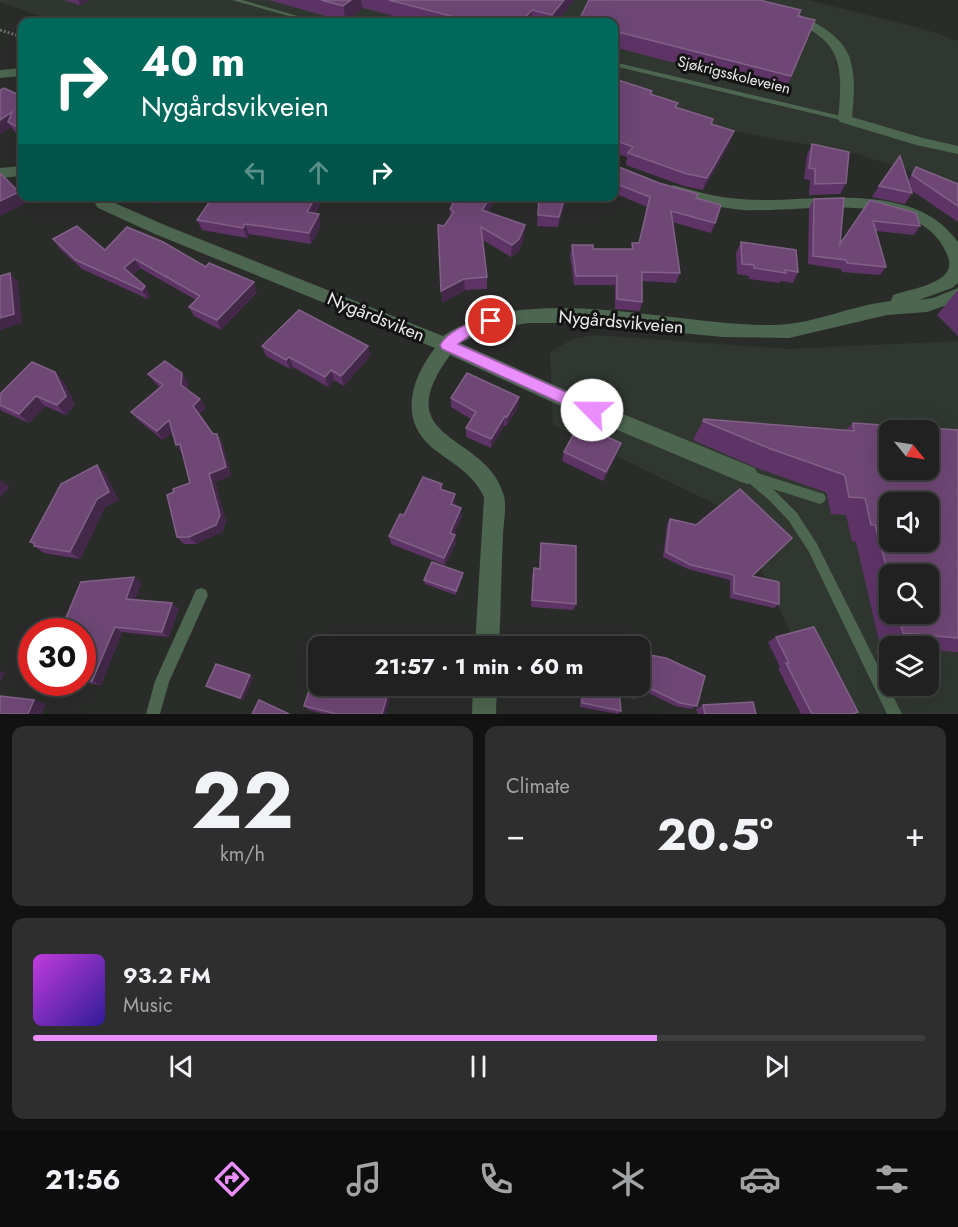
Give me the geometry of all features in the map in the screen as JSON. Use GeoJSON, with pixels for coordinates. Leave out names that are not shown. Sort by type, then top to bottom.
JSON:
{"type":"FeatureCollection","features":[{"type":"Feature","properties":{"kind":"street"},"geometry":{"type":"LineString","coordinates":[[748,0],[818,29],[834,41],[842,53],[847,93],[845,119]]}},
{"type":"Feature","properties":{"kind":"street"},"geometry":{"type":"LineString","coordinates":[[0,74],[18,72]]}},
{"type":"Feature","properties":{"kind":"street","name":"Sjøkrigsskoleveien"},"geometry":{"type":"LineString","coordinates":[[845,119],[921,142],[958,150]]}},
{"type":"Feature","properties":{"kind":"street"},"geometry":{"type":"LineString","coordinates":[[0,173],[18,171]]}},
{"type":"Feature","properties":{"kind":"street"},"geometry":{"type":"LineString","coordinates":[[661,186],[691,195],[748,205],[805,201],[846,202],[894,209],[919,218],[936,228],[951,244],[958,261]]}},
{"type":"Feature","properties":{"kind":"street","name":"Nygårdsviken"},"geometry":{"type":"LineString","coordinates":[[103,204],[161,230],[446,345],[562,398],[748,475]]}},
{"type":"Feature","properties":{"kind":"street","name":"Nygårdsvikveien"},"geometry":{"type":"LineString","coordinates":[[888,308],[897,301],[946,284],[956,276],[958,266]]}},
{"type":"Feature","properties":{"kind":"street","name":"Nygårdsvikveien"},"geometry":{"type":"LineString","coordinates":[[487,636],[494,497],[483,476],[430,434],[422,418],[420,402],[424,382],[432,360],[446,345],[467,330],[491,321],[529,316],[575,315],[681,328],[755,333],[797,330],[888,308],[933,304],[958,294]]}},
{"type":"Feature","properties":{"kind":"street"},"geometry":{"type":"LineString","coordinates":[[484,714],[485,696]]}},
{"type":"Feature","properties":{"kind":"lane"},"geometry":{"type":"LineString","coordinates":[[235,0],[301,18]]}},
{"type":"Feature","properties":{"kind":"lane","name":"Sjøkrigsskoleveien"},"geometry":{"type":"LineString","coordinates":[[618,65],[845,119]]}},
{"type":"Feature","properties":{"kind":"lane","name":"Nygårdsviken"},"geometry":{"type":"LineString","coordinates":[[748,475],[820,498]]}},
{"type":"Feature","properties":{"kind":"lane","name":"Nygårdsviken"},"geometry":{"type":"LineString","coordinates":[[748,475],[786,510],[813,548],[895,714]]}},
{"type":"Feature","properties":{"kind":"lane"},"geometry":{"type":"LineString","coordinates":[[153,714],[162,681],[201,595]]}},
{"type":"Feature","properties":{"kind":"path"},"geometry":{"type":"LineString","coordinates":[[0,30],[18,36]]}},
{"type":"Feature","properties":{"kind":"shaded area"},"geometry":{"type":"Polygon","coordinates":[[[0,0],[807,0],[927,30],[958,41],[958,187],[858,154],[618,110],[618,18],[45,18],[0,2],[0,0]]]}},
{"type":"Feature","properties":{"kind":"shaded area"},"geometry":{"type":"Polygon","coordinates":[[[594,335],[788,349],[958,341],[958,714],[829,714],[735,514],[553,425],[550,352],[573,339],[594,335]]]}},
{"type":"Feature","properties":{"kind":"building"},"geometry":{"type":"Polygon","coordinates":[[[321,0],[351,0],[343,6],[321,0]]]}},
{"type":"Feature","properties":{"kind":"building"},"geometry":{"type":"Polygon","coordinates":[[[389,0],[564,0],[552,15],[532,10],[525,18],[459,18],[389,0]]]}},
{"type":"Feature","properties":{"kind":"building"},"geometry":{"type":"Polygon","coordinates":[[[589,0],[759,0],[801,10],[798,16],[815,20],[791,76],[618,32],[618,18],[580,18],[589,0]]]}},
{"type":"Feature","properties":{"kind":"building"},"geometry":{"type":"Polygon","coordinates":[[[618,80],[652,91],[650,94],[678,103],[675,107],[713,119],[711,124],[734,131],[707,178],[687,174],[628,153],[633,147],[618,141],[618,80]]]}},
{"type":"Feature","properties":{"kind":"building"},"geometry":{"type":"Polygon","coordinates":[[[4,88],[18,95],[18,128],[8,122],[12,112],[0,120],[0,90],[4,88]]]}},
{"type":"Feature","properties":{"kind":"building"},"geometry":{"type":"Polygon","coordinates":[[[812,144],[849,152],[846,183],[815,184],[815,169],[809,168],[812,144]]]}},
{"type":"Feature","properties":{"kind":"building"},"geometry":{"type":"Polygon","coordinates":[[[900,156],[912,193],[879,186],[900,156]]]}},
{"type":"Feature","properties":{"kind":"building"},"geometry":{"type":"Polygon","coordinates":[[[619,167],[659,183],[698,194],[696,198],[721,205],[715,223],[671,211],[680,273],[642,272],[642,302],[617,299],[617,276],[576,276],[572,245],[593,245],[593,249],[633,249],[632,243],[639,243],[650,197],[618,185],[619,167]]]}},
{"type":"Feature","properties":{"kind":"building"},"geometry":{"type":"Polygon","coordinates":[[[916,167],[958,184],[958,206],[912,175],[916,167]]]}},
{"type":"Feature","properties":{"kind":"building"},"geometry":{"type":"Polygon","coordinates":[[[0,173],[18,192],[0,201],[0,173]]]}},
{"type":"Feature","properties":{"kind":"building"},"geometry":{"type":"Polygon","coordinates":[[[844,198],[840,244],[870,200],[916,213],[920,226],[873,221],[886,267],[847,263],[846,260],[813,256],[814,199],[844,198]]]}},
{"type":"Feature","properties":{"kind":"building"},"geometry":{"type":"Polygon","coordinates":[[[210,201],[313,201],[307,212],[319,214],[309,233],[245,224],[243,228],[197,220],[210,201]]]}},
{"type":"Feature","properties":{"kind":"building"},"geometry":{"type":"Polygon","coordinates":[[[454,201],[461,203],[462,201],[488,201],[482,210],[525,225],[519,239],[512,245],[481,227],[487,277],[464,279],[441,291],[438,225],[444,226],[454,212],[450,209],[454,201]]]}},
{"type":"Feature","properties":{"kind":"building"},"geometry":{"type":"Polygon","coordinates":[[[539,201],[564,201],[559,217],[538,215],[539,201]]]}},
{"type":"Feature","properties":{"kind":"building"},"geometry":{"type":"Polygon","coordinates":[[[77,226],[105,250],[127,227],[163,242],[206,267],[209,263],[254,282],[217,320],[189,307],[200,296],[135,259],[124,268],[145,286],[142,290],[76,260],[53,239],[77,226]]]}},
{"type":"Feature","properties":{"kind":"building"},"geometry":{"type":"Polygon","coordinates":[[[741,242],[796,250],[798,272],[785,270],[786,273],[742,264],[741,242]]]}},
{"type":"Feature","properties":{"kind":"building"},"geometry":{"type":"Polygon","coordinates":[[[10,273],[14,314],[0,318],[0,276],[10,273]]]}},
{"type":"Feature","properties":{"kind":"building"},"geometry":{"type":"Polygon","coordinates":[[[299,310],[368,346],[341,376],[331,370],[325,377],[289,357],[286,360],[262,346],[299,310]]]}},
{"type":"Feature","properties":{"kind":"building"},"geometry":{"type":"Polygon","coordinates":[[[165,361],[182,373],[181,385],[200,399],[193,406],[213,434],[217,434],[226,467],[209,474],[220,515],[216,525],[189,537],[177,537],[167,495],[174,492],[173,489],[190,483],[180,444],[176,445],[169,420],[157,431],[131,412],[163,385],[148,374],[165,361]]]}},
{"type":"Feature","properties":{"kind":"building"},"geometry":{"type":"Polygon","coordinates":[[[32,362],[55,372],[66,396],[57,405],[36,396],[19,414],[0,405],[0,394],[32,362]]]}},
{"type":"Feature","properties":{"kind":"building"},"geometry":{"type":"Polygon","coordinates":[[[467,373],[519,397],[491,439],[466,428],[476,412],[451,398],[467,373]]]}},
{"type":"Feature","properties":{"kind":"building"},"geometry":{"type":"Polygon","coordinates":[[[704,419],[854,431],[853,423],[879,425],[879,480],[939,480],[939,429],[958,430],[958,638],[903,633],[901,624],[939,624],[939,564],[886,564],[882,552],[939,552],[939,492],[879,492],[879,540],[875,525],[871,525],[865,498],[849,497],[845,476],[703,421],[704,419]]]}},
{"type":"Feature","properties":{"kind":"building"},"geometry":{"type":"Polygon","coordinates":[[[579,424],[621,443],[606,472],[564,452],[579,424]]]}},
{"type":"Feature","properties":{"kind":"building"},"geometry":{"type":"Polygon","coordinates":[[[97,465],[109,492],[97,499],[70,552],[34,546],[35,543],[30,542],[61,484],[97,465]]]}},
{"type":"Feature","properties":{"kind":"building"},"geometry":{"type":"Polygon","coordinates":[[[423,477],[442,484],[440,489],[455,494],[451,504],[461,508],[450,533],[455,535],[444,558],[389,536],[400,514],[404,515],[423,477]]]}},
{"type":"Feature","properties":{"kind":"building"},"geometry":{"type":"Polygon","coordinates":[[[740,489],[792,538],[752,576],[779,582],[779,604],[734,593],[734,575],[691,565],[666,552],[670,519],[696,525],[740,489]]]}},
{"type":"Feature","properties":{"kind":"building"},"geometry":{"type":"Polygon","coordinates":[[[541,543],[576,546],[576,604],[532,600],[534,568],[540,569],[541,543]]]}},
{"type":"Feature","properties":{"kind":"building"},"geometry":{"type":"Polygon","coordinates":[[[432,562],[463,573],[456,591],[424,580],[432,562]]]}},
{"type":"Feature","properties":{"kind":"building"},"geometry":{"type":"Polygon","coordinates":[[[134,577],[126,599],[172,603],[162,632],[115,627],[96,672],[96,618],[66,618],[81,582],[134,577]]]}},
{"type":"Feature","properties":{"kind":"building"},"geometry":{"type":"Polygon","coordinates":[[[814,627],[858,712],[812,714],[786,663],[789,663],[776,637],[814,627]]]}},
{"type":"Feature","properties":{"kind":"building"},"geometry":{"type":"Polygon","coordinates":[[[650,655],[666,658],[705,676],[697,706],[680,703],[650,688],[650,655]]]}},
{"type":"Feature","properties":{"kind":"building"},"geometry":{"type":"Polygon","coordinates":[[[216,664],[250,675],[240,698],[206,686],[216,664]]]}},
{"type":"Feature","properties":{"kind":"building"},"geometry":{"type":"Polygon","coordinates":[[[308,694],[308,696],[387,696],[382,714],[337,714],[304,706],[308,694]]]}},
{"type":"Feature","properties":{"kind":"building"},"geometry":{"type":"Polygon","coordinates":[[[0,696],[34,700],[28,714],[0,714],[0,696]]]}},
{"type":"Feature","properties":{"kind":"building"},"geometry":{"type":"Polygon","coordinates":[[[582,696],[620,696],[621,711],[582,703],[582,696]]]}},
{"type":"Feature","properties":{"kind":"building"},"geometry":{"type":"Polygon","coordinates":[[[259,700],[289,714],[252,714],[259,700]]]}},
{"type":"Feature","properties":{"kind":"building"},"geometry":{"type":"Polygon","coordinates":[[[753,702],[756,714],[705,714],[703,705],[753,702]]]}},
{"type":"Feature","properties":{"kind":"route"},"geometry":{"type":"LineString","coordinates":[[491,321],[467,330],[446,345],[592,410]]}}]}
